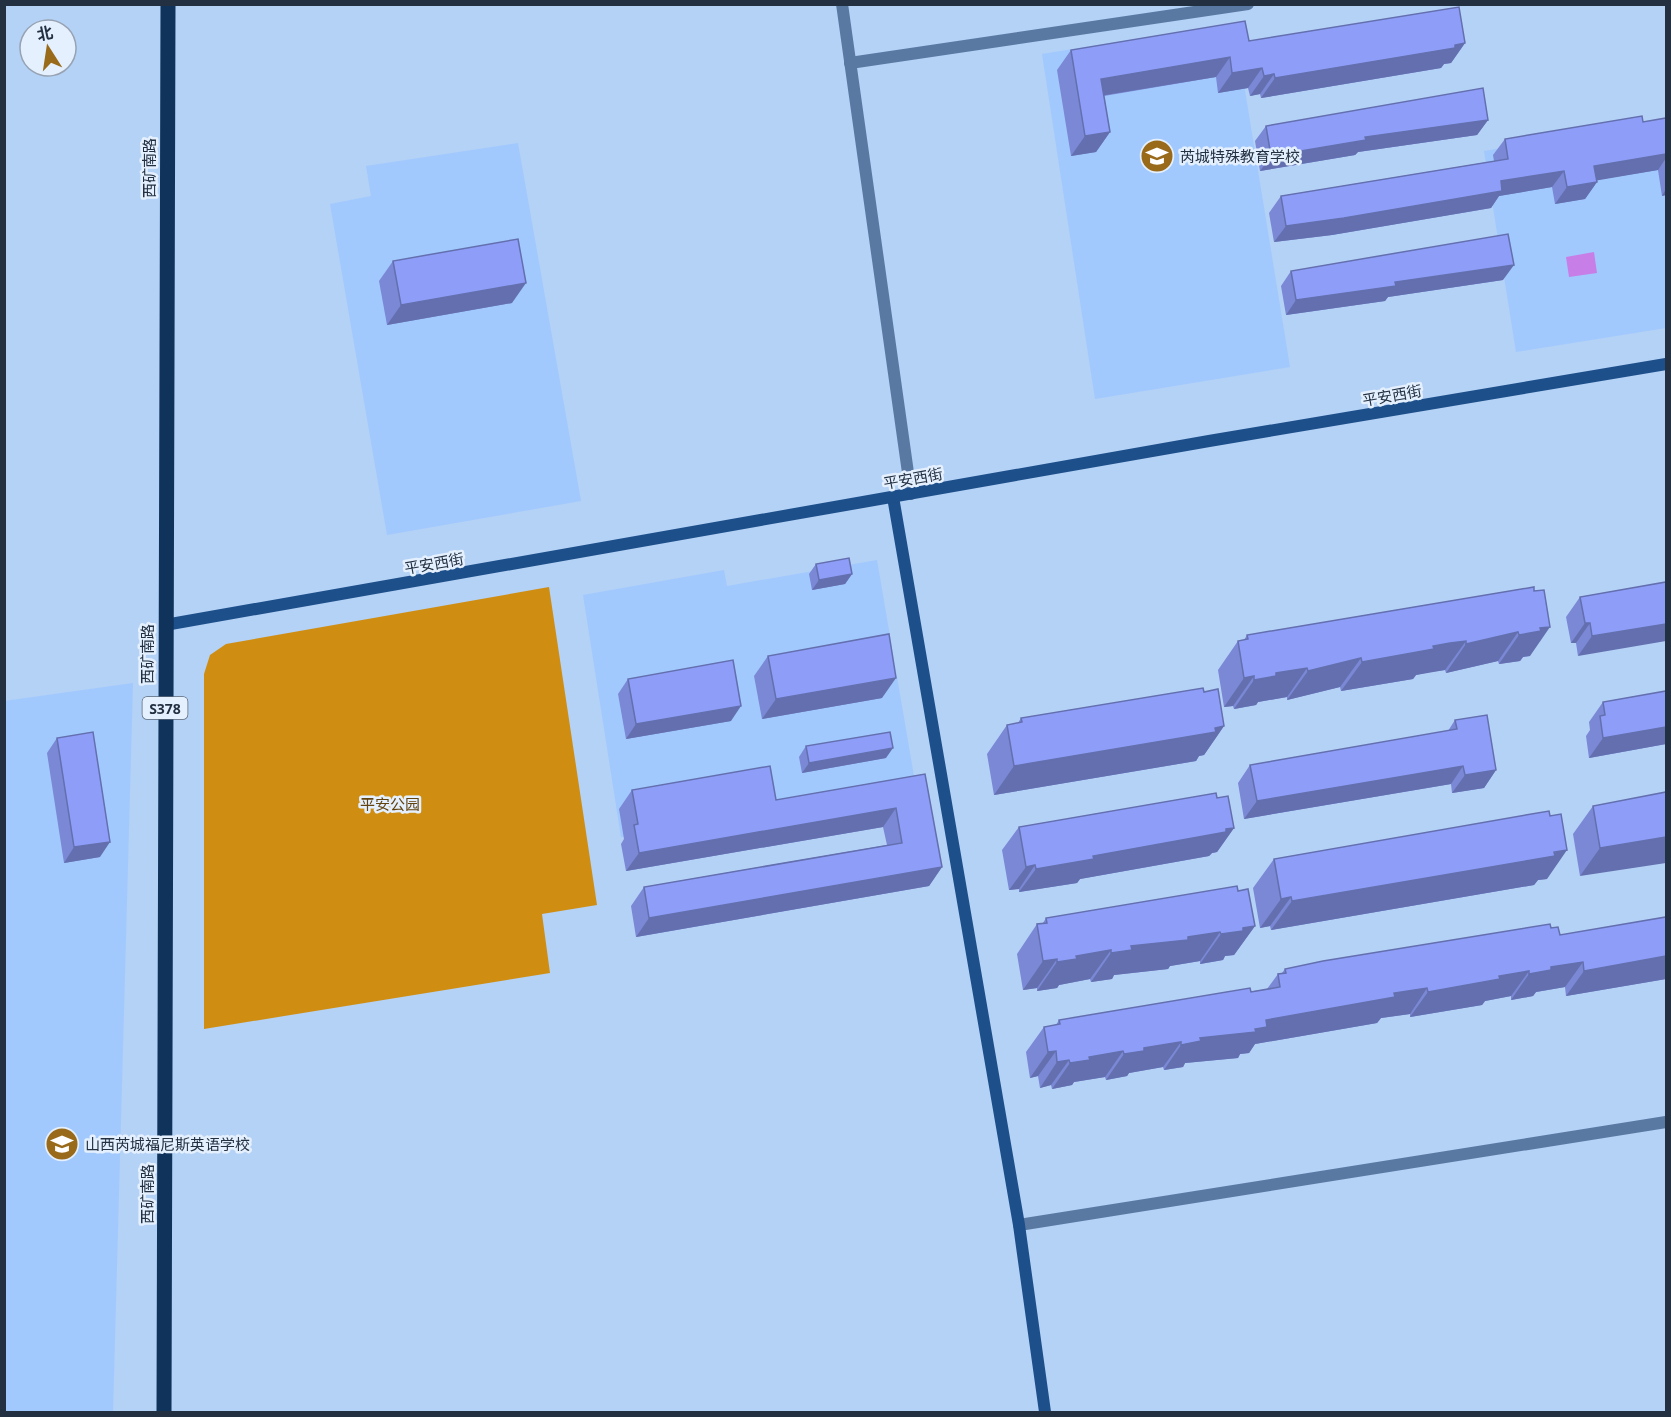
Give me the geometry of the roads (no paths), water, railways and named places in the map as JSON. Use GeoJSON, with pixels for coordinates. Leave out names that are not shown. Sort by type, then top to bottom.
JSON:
{"type":"FeatureCollection","features":[{"type":"Feature","properties":{"kind":"main road","name":"西矿南路"},"geometry":{"type":"LineString","coordinates":[[164,1413],[168,4]]}},
{"type":"Feature","properties":{"kind":"street"},"geometry":{"type":"LineString","coordinates":[[842,4],[910,494]]}},
{"type":"Feature","properties":{"kind":"street"},"geometry":{"type":"LineString","coordinates":[[850,63],[1248,4]]}},
{"type":"Feature","properties":{"kind":"street","name":"平安西街"},"geometry":{"type":"LineString","coordinates":[[165,625],[1666,364]]}},
{"type":"Feature","properties":{"kind":"street"},"geometry":{"type":"LineString","coordinates":[[893,497],[1019,1225],[1045,1413]]}},
{"type":"Feature","properties":{"kind":"street"},"geometry":{"type":"LineString","coordinates":[[1019,1225],[1666,1122]]}},
{"type":"Feature","properties":{"kind":"place","name":"芮城特殊教育学校"},"geometry":{"type":"Point","coordinates":[1157,156]}},
{"type":"Feature","properties":{"kind":"place","name":"山西芮城福尼斯英语学校"},"geometry":{"type":"Point","coordinates":[62,1144]}},
{"type":"Feature","properties":{"kind":"park label","name":"平安公园"},"geometry":{"type":"Point","coordinates":[390,804]}}]}
